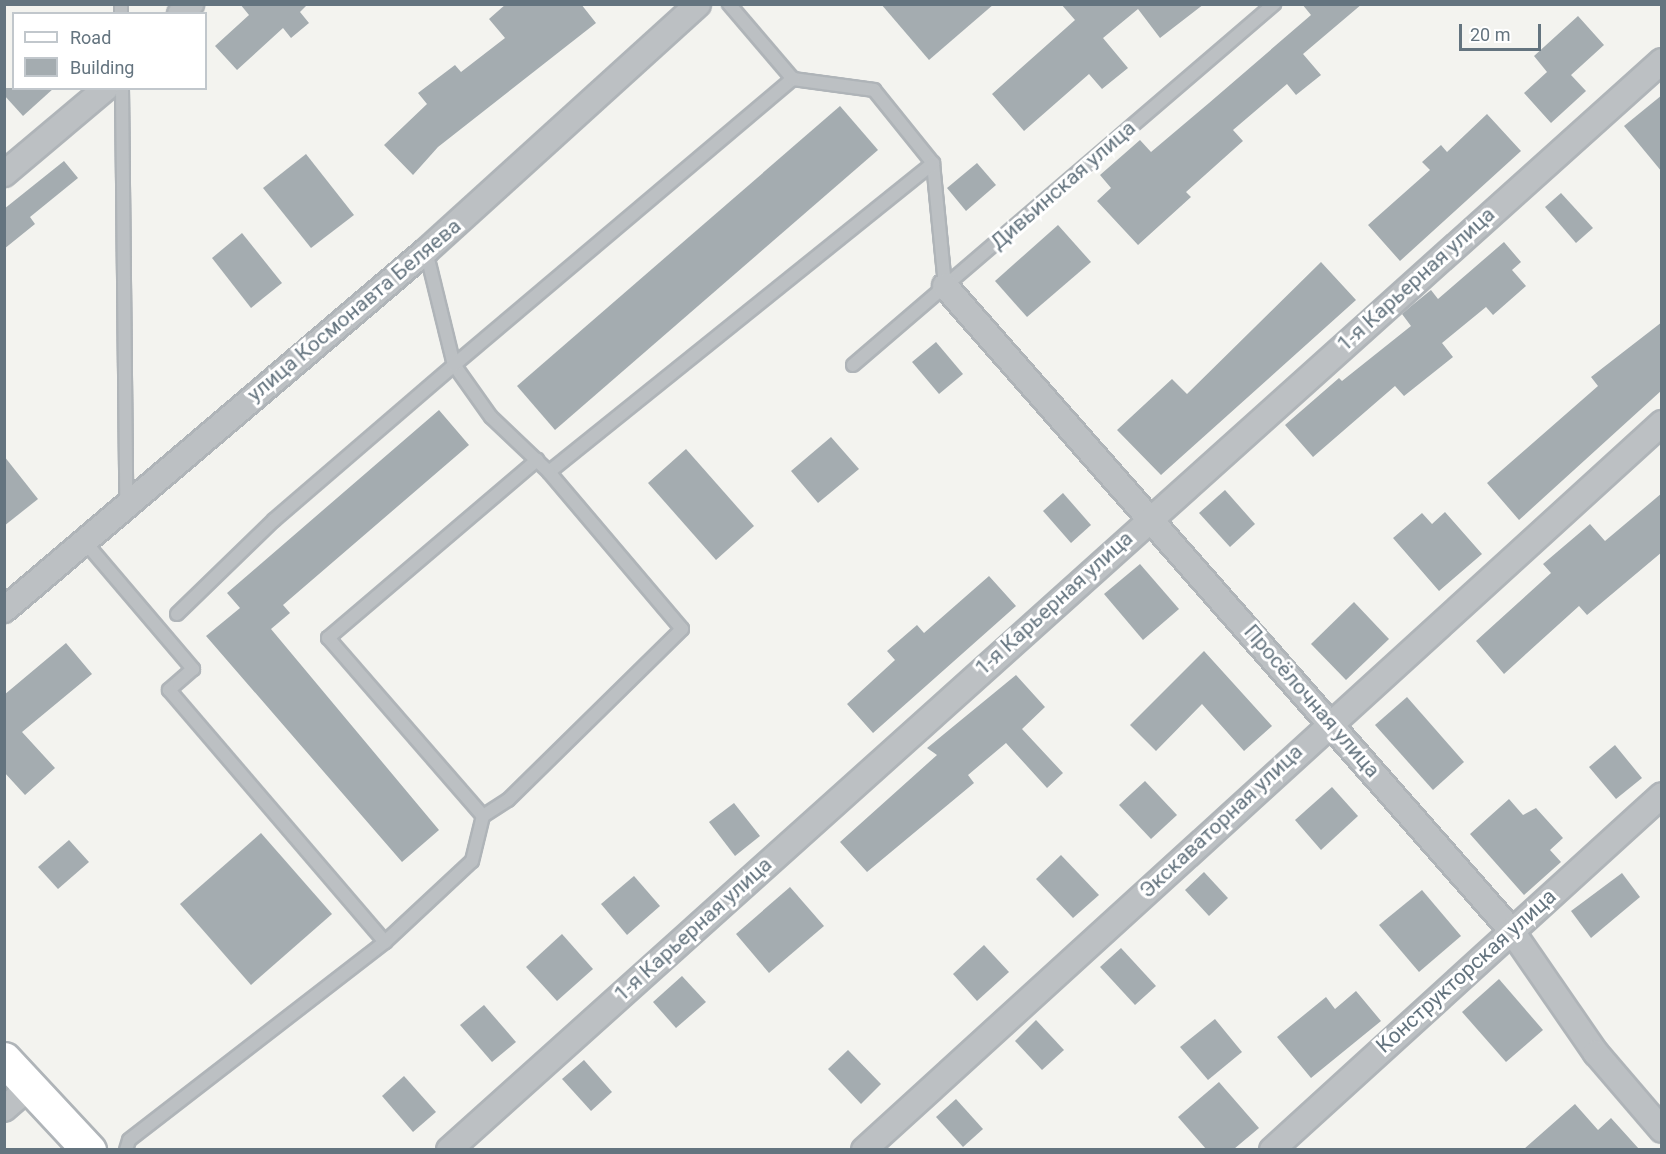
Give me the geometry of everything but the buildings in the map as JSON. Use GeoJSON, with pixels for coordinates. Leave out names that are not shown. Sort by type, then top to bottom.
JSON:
{"type":"FeatureCollection","features":[{"type":"Feature","properties":{"kind":"main road"},"geometry":{"type":"LineString","coordinates":[[4,1059],[28,1088],[89,1149]]}},
{"type":"Feature","properties":{"kind":"street","name":"улица Космонавта Беляева"},"geometry":{"type":"LineString","coordinates":[[4,610],[85,542],[126,503],[426,251],[698,4]]}},
{"type":"Feature","properties":{"kind":"street","name":"1-я Карьерная улица"},"geometry":{"type":"LineString","coordinates":[[450,1149],[1150,516],[1662,61]]}},
{"type":"Feature","properties":{"kind":"street"},"geometry":{"type":"LineString","coordinates":[[4,174],[104,90]]}},
{"type":"Feature","properties":{"kind":"street","name":"Просёлочная улица"},"geometry":{"type":"LineString","coordinates":[[945,286],[1330,721],[1510,930],[1596,1053],[1662,1130]]}},
{"type":"Feature","properties":{"kind":"street","name":"Экскаваторная улица"},"geometry":{"type":"LineString","coordinates":[[864,1149],[1330,721],[1662,423]]}},
{"type":"Feature","properties":{"kind":"street","name":"Конструкторская улица"},"geometry":{"type":"LineString","coordinates":[[1272,1149],[1510,930],[1662,795]]}},
{"type":"Feature","properties":{"kind":"street"},"geometry":{"type":"LineString","coordinates":[[4,1109],[28,1088]]}},
{"type":"Feature","properties":{"kind":"lane"},"geometry":{"type":"LineString","coordinates":[[729,4],[793,79],[874,90],[933,163],[945,286]]}},
{"type":"Feature","properties":{"kind":"lane","name":"Дивьинская улица"},"geometry":{"type":"LineString","coordinates":[[853,365],[1274,4]]}},
{"type":"Feature","properties":{"kind":"lane"},"geometry":{"type":"LineString","coordinates":[[177,615],[274,520],[793,79]]}},
{"type":"Feature","properties":{"kind":"lane"},"geometry":{"type":"LineString","coordinates":[[122,90],[126,503]]}},
{"type":"Feature","properties":{"kind":"lane"},"geometry":{"type":"LineString","coordinates":[[549,472],[933,163]]}},
{"type":"Feature","properties":{"kind":"lane"},"geometry":{"type":"LineString","coordinates":[[126,1149],[129,1140],[385,942],[472,861],[483,816],[508,800],[682,629],[549,472],[491,417],[454,365],[426,251]]}},
{"type":"Feature","properties":{"kind":"lane"},"geometry":{"type":"LineString","coordinates":[[483,816],[328,638],[537,460]]}},
{"type":"Feature","properties":{"kind":"lane"},"geometry":{"type":"LineString","coordinates":[[85,542],[192,669],[169,690],[385,942]]}}]}
